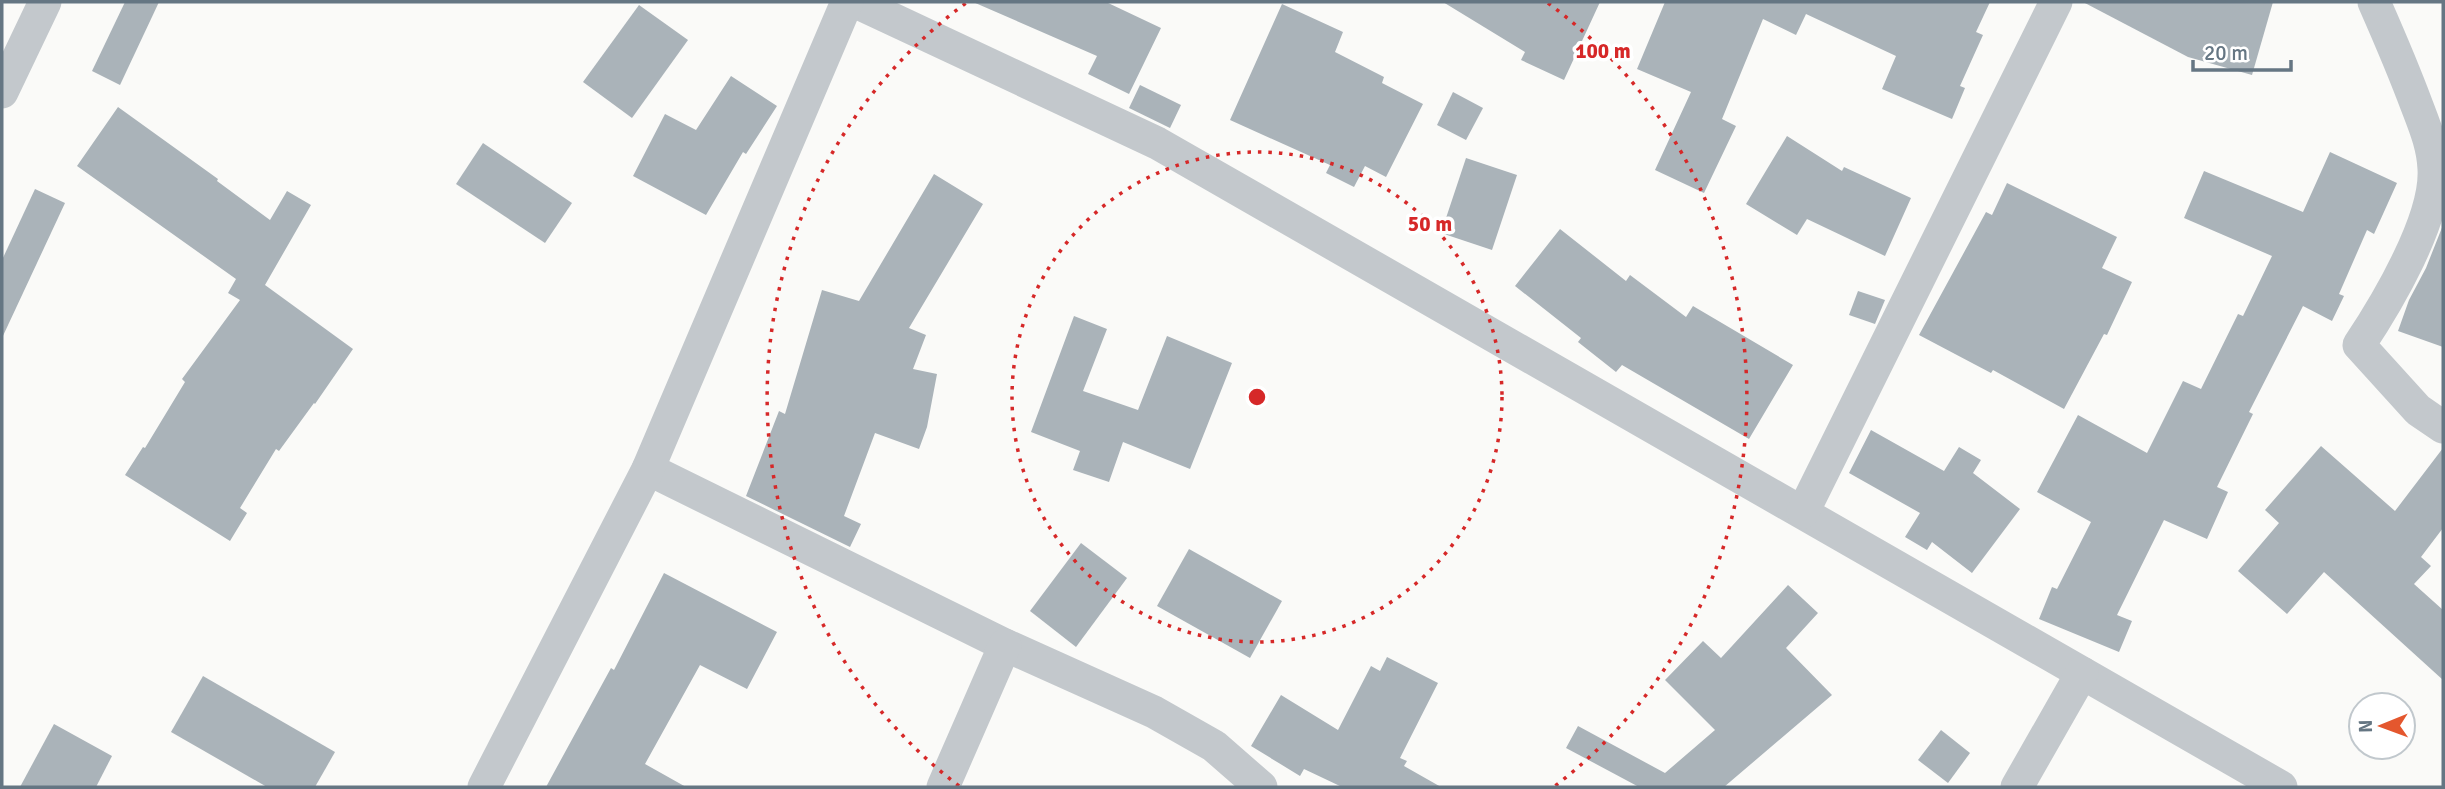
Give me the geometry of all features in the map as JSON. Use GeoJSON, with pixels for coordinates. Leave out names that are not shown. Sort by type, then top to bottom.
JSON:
{"type":"FeatureCollection","features":[{"type":"Feature","properties":{"kind":"street"},"geometry":{"type":"LineString","coordinates":[[2,92],[45,2]]}},
{"type":"Feature","properties":{"kind":"street"},"geometry":{"type":"LineString","coordinates":[[484,787],[648,469],[847,2]]}},
{"type":"Feature","properties":{"kind":"street"},"geometry":{"type":"LineString","coordinates":[[856,2],[1157,143],[2281,787]]}},
{"type":"Feature","properties":{"kind":"street"},"geometry":{"type":"LineString","coordinates":[[1803,512],[2056,2]]}},
{"type":"Feature","properties":{"kind":"street"},"geometry":{"type":"LineString","coordinates":[[2374,2],[2405,73],[2431,143],[2435,170],[2432,200],[2405,265],[2389,299],[2359,345],[2418,410],[2443,427]]}},
{"type":"Feature","properties":{"kind":"street"},"geometry":{"type":"LineString","coordinates":[[648,469],[1005,645],[1166,719],[1214,746],[1261,787]]}},
{"type":"Feature","properties":{"kind":"street"},"geometry":{"type":"LineString","coordinates":[[943,787],[1005,645]]}},
{"type":"Feature","properties":{"kind":"street"},"geometry":{"type":"LineString","coordinates":[[2017,787],[2082,673]]}},
{"type":"Feature","properties":{"kind":"building"},"geometry":{"type":"Polygon","coordinates":[[[125,2],[159,2],[120,85],[92,71],[125,2]]]}},
{"type":"Feature","properties":{"kind":"building"},"geometry":{"type":"Polygon","coordinates":[[[973,2],[1106,2],[1161,28],[1129,94],[1088,74],[1097,56],[973,2]]]}},
{"type":"Feature","properties":{"kind":"building"},"geometry":{"type":"Polygon","coordinates":[[[1443,2],[1600,2],[1564,80],[1521,60],[1525,52],[1443,2]]]}},
{"type":"Feature","properties":{"kind":"building"},"geometry":{"type":"Polygon","coordinates":[[[1665,2],[1990,2],[1976,32],[1983,35],[1960,86],[1965,88],[1952,119],[1882,89],[1896,56],[1806,14],[1796,35],[1763,19],[1722,119],[1736,126],[1704,193],[1655,170],[1691,92],[1637,69],[1665,2]]]}},
{"type":"Feature","properties":{"kind":"building"},"geometry":{"type":"Polygon","coordinates":[[[2083,2],[2273,2],[2252,75],[2188,57],[2083,2]]]}},
{"type":"Feature","properties":{"kind":"building"},"geometry":{"type":"Polygon","coordinates":[[[1282,4],[1343,32],[1335,52],[1384,77],[1382,83],[1423,104],[1386,177],[1365,166],[1354,187],[1326,173],[1330,165],[1230,120],[1282,4]]]}},
{"type":"Feature","properties":{"kind":"building"},"geometry":{"type":"Polygon","coordinates":[[[639,5],[688,40],[632,118],[583,82],[639,5]]]}},
{"type":"Feature","properties":{"kind":"building"},"geometry":{"type":"Polygon","coordinates":[[[731,76],[777,106],[746,154],[743,152],[706,215],[633,176],[665,114],[696,130],[731,76]]]}},
{"type":"Feature","properties":{"kind":"building"},"geometry":{"type":"Polygon","coordinates":[[[1140,85],[1181,105],[1170,128],[1129,108],[1140,85]]]}},
{"type":"Feature","properties":{"kind":"building"},"geometry":{"type":"Polygon","coordinates":[[[1453,92],[1483,108],[1466,140],[1437,125],[1453,92]]]}},
{"type":"Feature","properties":{"kind":"building"},"geometry":{"type":"Polygon","coordinates":[[[118,107],[270,220],[287,191],[311,205],[265,285],[353,349],[279,451],[276,449],[240,508],[247,513],[230,541],[125,475],[143,447],[145,448],[185,382],[182,379],[240,300],[228,293],[236,279],[77,166],[118,107]]]}},
{"type":"Feature","properties":{"kind":"building"},"geometry":{"type":"Polygon","coordinates":[[[1787,136],[1842,171],[1844,167],[1911,198],[1885,256],[1807,219],[1797,235],[1746,204],[1787,136]]]}},
{"type":"Feature","properties":{"kind":"building"},"geometry":{"type":"Polygon","coordinates":[[[483,143],[572,203],[545,243],[456,184],[483,143]]]}},
{"type":"Feature","properties":{"kind":"building"},"geometry":{"type":"Polygon","coordinates":[[[2330,152],[2397,183],[2374,234],[2367,230],[2339,294],[2344,296],[2332,321],[2303,306],[2249,412],[2253,414],[2217,487],[2228,492],[2207,539],[2164,520],[2117,615],[2132,621],[2119,652],[2039,619],[2052,587],[2057,589],[2091,522],[2037,492],[2078,415],[2147,453],[2183,381],[2201,389],[2238,314],[2243,316],[2272,256],[2184,218],[2204,171],[2303,212],[2330,152]]]}},
{"type":"Feature","properties":{"kind":"building"},"geometry":{"type":"Polygon","coordinates":[[[1466,158],[1517,175],[1492,250],[1441,233],[1466,158]]]}},
{"type":"Feature","properties":{"kind":"building"},"geometry":{"type":"Polygon","coordinates":[[[934,174],[983,204],[909,328],[926,335],[913,369],[937,374],[927,427],[919,449],[875,433],[844,516],[861,524],[850,547],[746,496],[779,411],[785,414],[822,290],[859,301],[934,174]]]}},
{"type":"Feature","properties":{"kind":"building"},"geometry":{"type":"Polygon","coordinates":[[[2007,183],[2117,237],[2102,268],[2132,282],[2107,335],[2104,334],[2064,409],[1993,370],[1991,373],[1919,335],[1986,212],[1992,215],[2007,183]]]}},
{"type":"Feature","properties":{"kind":"building"},"geometry":{"type":"Polygon","coordinates":[[[35,189],[65,203],[2,338],[2,260],[35,189]]]}},
{"type":"Feature","properties":{"kind":"building"},"geometry":{"type":"Polygon","coordinates":[[[2443,225],[2443,347],[2398,331],[2443,225]]]}},
{"type":"Feature","properties":{"kind":"building"},"geometry":{"type":"Polygon","coordinates":[[[1560,229],[1626,281],[1630,275],[1686,317],[1693,306],[1793,365],[1749,439],[1622,365],[1616,372],[1578,342],[1581,338],[1515,286],[1560,229]]]}},
{"type":"Feature","properties":{"kind":"building"},"geometry":{"type":"Polygon","coordinates":[[[1858,291],[1885,300],[1875,324],[1849,315],[1858,291]]]}},
{"type":"Feature","properties":{"kind":"building"},"geometry":{"type":"Polygon","coordinates":[[[1074,316],[1107,329],[1083,391],[1138,410],[1167,336],[1232,363],[1190,469],[1123,442],[1109,482],[1073,470],[1080,451],[1031,432],[1074,316]]]}},
{"type":"Feature","properties":{"kind":"building"},"geometry":{"type":"Polygon","coordinates":[[[1871,430],[1944,471],[1959,447],[1981,460],[1973,473],[2020,509],[1972,573],[1932,542],[1927,550],[1905,537],[1920,513],[1849,473],[1871,430]]]}},
{"type":"Feature","properties":{"kind":"building"},"geometry":{"type":"Polygon","coordinates":[[[2321,446],[2395,511],[2443,448],[2443,528],[2421,557],[2431,566],[2414,584],[2443,610],[2443,680],[2324,572],[2287,614],[2238,571],[2279,523],[2265,510],[2321,446]]]}},
{"type":"Feature","properties":{"kind":"building"},"geometry":{"type":"Polygon","coordinates":[[[1081,543],[1127,578],[1076,647],[1030,611],[1081,543]]]}},
{"type":"Feature","properties":{"kind":"building"},"geometry":{"type":"Polygon","coordinates":[[[1189,549],[1282,601],[1250,658],[1157,606],[1189,549]]]}},
{"type":"Feature","properties":{"kind":"building"},"geometry":{"type":"Polygon","coordinates":[[[664,573],[777,632],[747,689],[700,665],[645,764],[686,787],[546,787],[611,668],[614,670],[664,573]]]}},
{"type":"Feature","properties":{"kind":"building"},"geometry":{"type":"Polygon","coordinates":[[[1788,585],[1818,613],[1786,648],[1832,695],[1724,787],[1639,787],[1566,748],[1578,726],[1665,773],[1715,730],[1665,680],[1703,641],[1721,658],[1788,585]]]}},
{"type":"Feature","properties":{"kind":"building"},"geometry":{"type":"Polygon","coordinates":[[[1387,657],[1438,683],[1400,758],[1407,761],[1404,766],[1441,787],[1342,787],[1304,769],[1300,776],[1251,746],[1281,695],[1338,730],[1371,666],[1380,671],[1387,657]]]}},
{"type":"Feature","properties":{"kind":"building"},"geometry":{"type":"Polygon","coordinates":[[[203,676],[335,752],[315,787],[267,787],[171,732],[203,676]]]}},
{"type":"Feature","properties":{"kind":"building"},"geometry":{"type":"Polygon","coordinates":[[[54,724],[112,756],[96,787],[20,787],[54,724]]]}},
{"type":"Feature","properties":{"kind":"building"},"geometry":{"type":"Polygon","coordinates":[[[1941,730],[1970,753],[1948,783],[1918,760],[1941,730]]]}}]}
